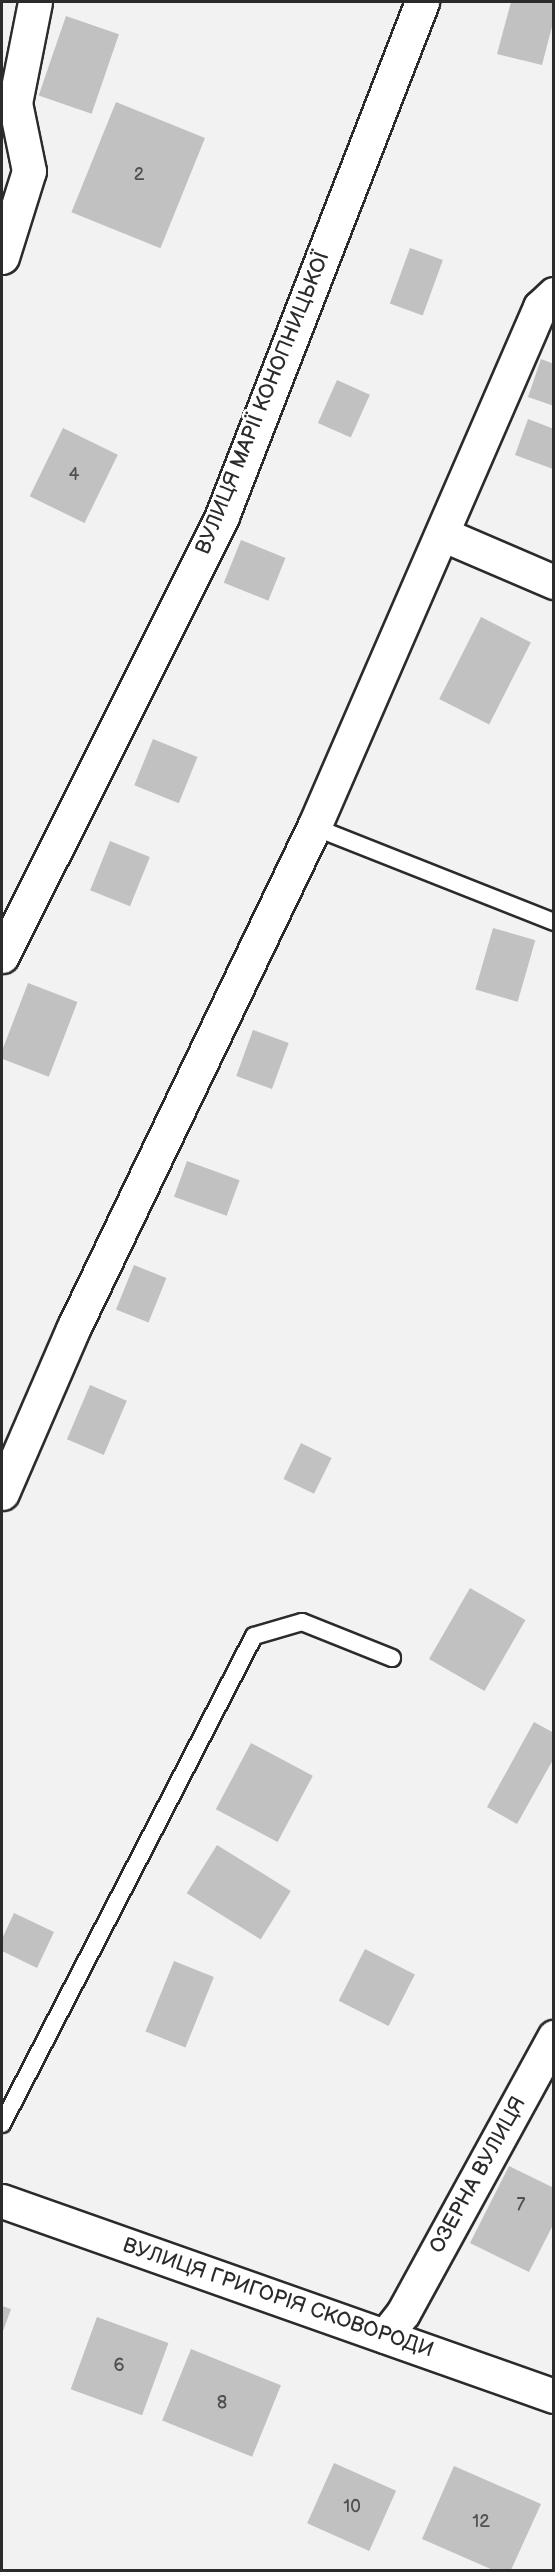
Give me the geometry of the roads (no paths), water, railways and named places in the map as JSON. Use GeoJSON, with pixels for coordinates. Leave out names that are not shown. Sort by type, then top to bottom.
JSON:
{"type":"FeatureCollection","features":[{"type":"Feature","properties":{"kind":"street"},"geometry":{"type":"LineString","coordinates":[[2,256],[29,171],[15,103],[35,2]]}},
{"type":"Feature","properties":{"kind":"street","name":"ВУЛИЦЯ МАРІЇ КОНОПНИЦЬКОЇ"},"geometry":{"type":"LineString","coordinates":[[2,956],[222,516],[422,2]]}},
{"type":"Feature","properties":{"kind":"street"},"geometry":{"type":"LineString","coordinates":[[2,1493],[73,1329],[314,827],[540,307],[554,294]]}},
{"type":"Feature","properties":{"kind":"street"},"geometry":{"type":"LineString","coordinates":[[441,534],[554,582]]}},
{"type":"Feature","properties":{"kind":"street","name":"ОЗЕРНА ВУЛИЦЯ"},"geometry":{"type":"LineString","coordinates":[[394,2324],[554,2037]]}},
{"type":"Feature","properties":{"kind":"street","name":"ВУЛИЦЯ ГРИГОРІЯ СКОВОРОДИ"},"geometry":{"type":"LineString","coordinates":[[2,2201],[394,2324],[554,2396]]}},
{"type":"Feature","properties":{"kind":"lane"},"geometry":{"type":"LineString","coordinates":[[314,827],[554,922]]}},
{"type":"Feature","properties":{"kind":"lane"},"geometry":{"type":"LineString","coordinates":[[2,2124],[254,1636],[302,1622],[392,1659]]}}]}
